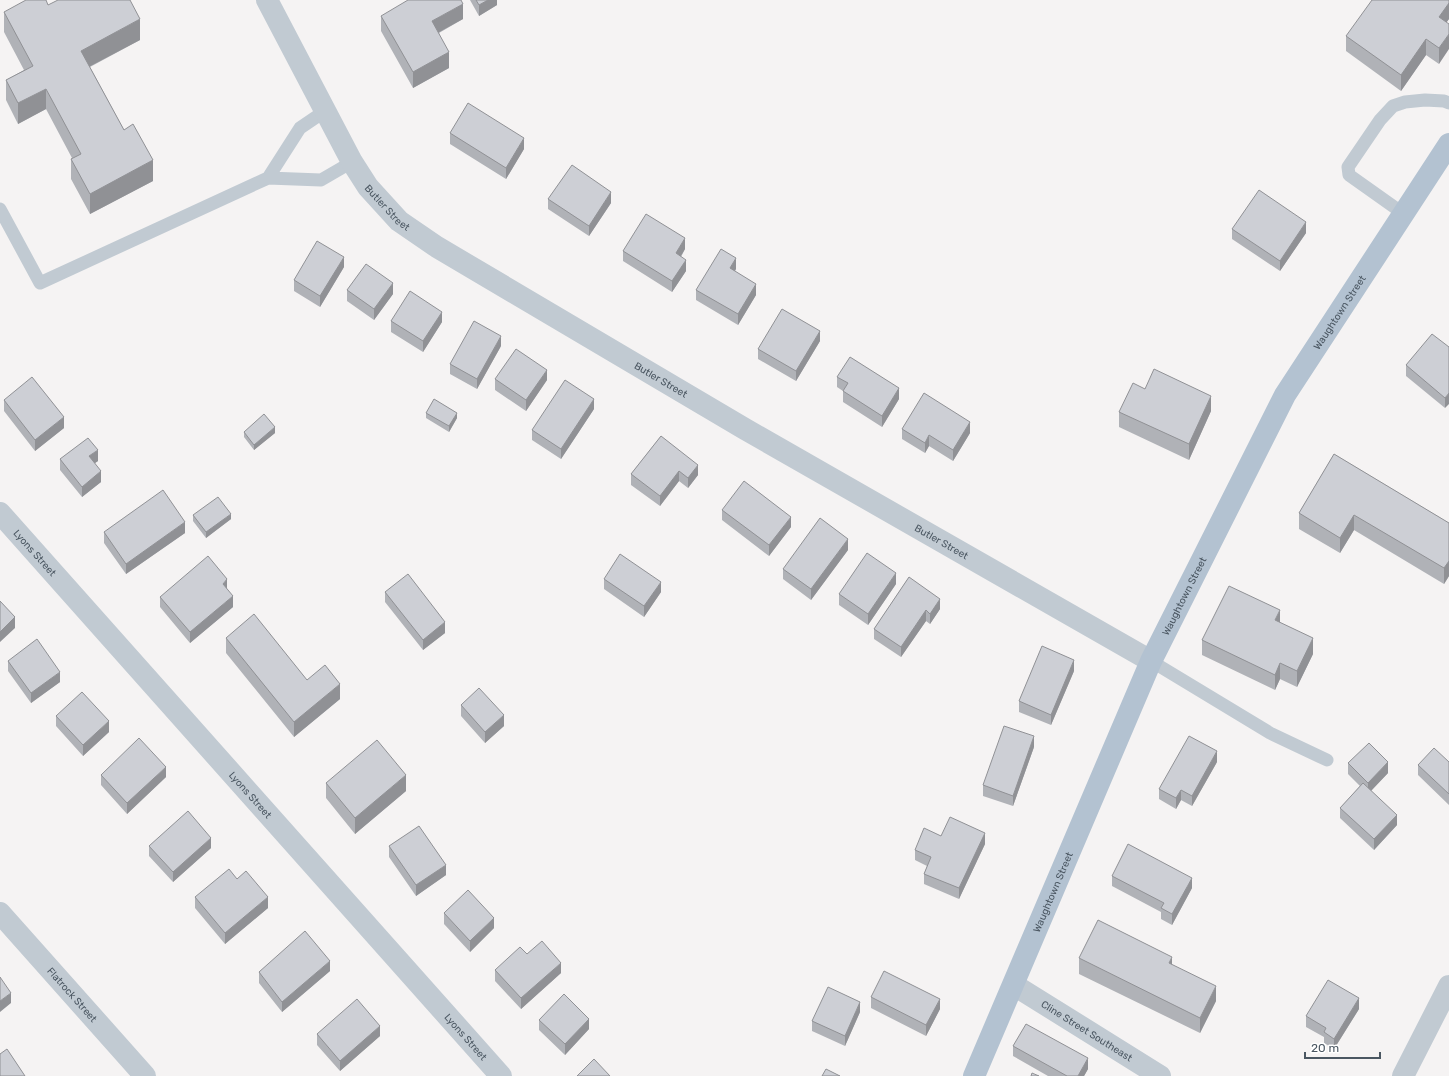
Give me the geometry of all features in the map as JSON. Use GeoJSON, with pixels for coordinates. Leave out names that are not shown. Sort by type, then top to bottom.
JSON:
{"type":"FeatureCollection","features":[{"type":"Feature","properties":{"kind":"main road","name":"Waughtown Street"},"geometry":{"type":"LineString","coordinates":[[974,1076],[1151,661],[1285,395],[1449,144]]}},
{"type":"Feature","properties":{"kind":"street","name":"Butler Street"},"geometry":{"type":"LineString","coordinates":[[267,0],[352,162],[368,187],[400,222],[437,247],[745,429],[1151,661]]}},
{"type":"Feature","properties":{"kind":"street","name":"Lyons Street"},"geometry":{"type":"LineString","coordinates":[[0,513],[501,1076]]}},
{"type":"Feature","properties":{"kind":"street","name":"Flatrock Street"},"geometry":{"type":"LineString","coordinates":[[0,913],[145,1076]]}},
{"type":"Feature","properties":{"kind":"street","name":"Cline Street Southeast"},"geometry":{"type":"LineString","coordinates":[[1014,985],[1160,1076]]}},
{"type":"Feature","properties":{"kind":"street"},"geometry":{"type":"LineString","coordinates":[[1403,1076],[1449,986]]}},
{"type":"Feature","properties":{"kind":"lane"},"geometry":{"type":"LineString","coordinates":[[1404,214],[1349,176],[1348,167],[1380,120],[1392,106],[1405,102],[1425,100],[1444,101],[1449,103]]}},
{"type":"Feature","properties":{"kind":"lane"},"geometry":{"type":"LineString","coordinates":[[268,178],[300,128],[325,110]]}},
{"type":"Feature","properties":{"kind":"lane"},"geometry":{"type":"LineString","coordinates":[[0,209],[40,284],[268,178],[321,180],[352,162]]}},
{"type":"Feature","properties":{"kind":"lane"},"geometry":{"type":"LineString","coordinates":[[1151,661],[1270,733],[1327,760]]}},
{"type":"Feature","properties":{"kind":"building"},"geometry":{"type":"Polygon","coordinates":[[[26,0],[46,0],[48,5],[58,0],[130,0],[140,19],[81,51],[124,130],[133,124],[153,160],[90,194],[71,159],[81,154],[46,89],[18,103],[6,80],[33,66],[4,12],[26,0]]]}},
{"type":"Feature","properties":{"kind":"building"},"geometry":{"type":"Polygon","coordinates":[[[408,0],[461,0],[463,4],[432,21],[449,52],[413,72],[381,16],[408,0]]]}},
{"type":"Feature","properties":{"kind":"building"},"geometry":{"type":"Polygon","coordinates":[[[476,0],[488,0],[479,5],[476,0]]]}},
{"type":"Feature","properties":{"kind":"building"},"geometry":{"type":"Polygon","coordinates":[[[1372,0],[1449,0],[1449,3],[1439,17],[1449,24],[1449,34],[1439,48],[1426,39],[1401,75],[1346,36],[1372,0]]]}},
{"type":"Feature","properties":{"kind":"building"},"geometry":{"type":"Polygon","coordinates":[[[468,103],[524,138],[506,168],[450,133],[468,103]]]}},
{"type":"Feature","properties":{"kind":"building"},"geometry":{"type":"Polygon","coordinates":[[[572,165],[611,192],[589,226],[548,199],[572,165]]]}},
{"type":"Feature","properties":{"kind":"building"},"geometry":{"type":"Polygon","coordinates":[[[1259,190],[1306,222],[1280,261],[1232,229],[1259,190]]]}},
{"type":"Feature","properties":{"kind":"building"},"geometry":{"type":"Polygon","coordinates":[[[646,214],[685,238],[676,253],[686,260],[672,281],[623,251],[646,214]]]}},
{"type":"Feature","properties":{"kind":"building"},"geometry":{"type":"Polygon","coordinates":[[[317,241],[344,257],[320,296],[294,280],[317,241]]]}},
{"type":"Feature","properties":{"kind":"building"},"geometry":{"type":"Polygon","coordinates":[[[721,249],[736,258],[730,268],[756,284],[738,314],[696,290],[721,249]]]}},
{"type":"Feature","properties":{"kind":"building"},"geometry":{"type":"Polygon","coordinates":[[[366,264],[393,283],[374,309],[347,290],[366,264]]]}},
{"type":"Feature","properties":{"kind":"building"},"geometry":{"type":"Polygon","coordinates":[[[410,291],[442,312],[423,341],[391,321],[410,291]]]}},
{"type":"Feature","properties":{"kind":"building"},"geometry":{"type":"Polygon","coordinates":[[[782,309],[820,331],[796,371],[758,349],[782,309]]]}},
{"type":"Feature","properties":{"kind":"building"},"geometry":{"type":"Polygon","coordinates":[[[474,321],[501,336],[477,379],[450,364],[474,321]]]}},
{"type":"Feature","properties":{"kind":"building"},"geometry":{"type":"Polygon","coordinates":[[[1432,334],[1449,347],[1449,393],[1445,398],[1406,365],[1432,334]]]}},
{"type":"Feature","properties":{"kind":"building"},"geometry":{"type":"Polygon","coordinates":[[[516,349],[547,370],[526,400],[495,379],[516,349]]]}},
{"type":"Feature","properties":{"kind":"building"},"geometry":{"type":"Polygon","coordinates":[[[850,357],[899,388],[882,416],[843,391],[848,383],[837,377],[850,357]]]}},
{"type":"Feature","properties":{"kind":"building"},"geometry":{"type":"Polygon","coordinates":[[[1154,369],[1211,396],[1189,444],[1119,412],[1133,383],[1145,389],[1154,369]]]}},
{"type":"Feature","properties":{"kind":"building"},"geometry":{"type":"Polygon","coordinates":[[[32,377],[64,417],[35,440],[4,400],[32,377]]]}},
{"type":"Feature","properties":{"kind":"building"},"geometry":{"type":"Polygon","coordinates":[[[565,380],[594,399],[561,449],[532,430],[565,380]]]}},
{"type":"Feature","properties":{"kind":"building"},"geometry":{"type":"Polygon","coordinates":[[[924,393],[970,422],[953,450],[929,435],[925,443],[902,429],[924,393]]]}},
{"type":"Feature","properties":{"kind":"building"},"geometry":{"type":"Polygon","coordinates":[[[434,399],[457,413],[449,426],[426,413],[434,399]]]}},
{"type":"Feature","properties":{"kind":"building"},"geometry":{"type":"Polygon","coordinates":[[[264,414],[275,427],[254,445],[244,432],[264,414]]]}},
{"type":"Feature","properties":{"kind":"building"},"geometry":{"type":"Polygon","coordinates":[[[661,436],[698,465],[688,478],[679,471],[660,496],[631,474],[661,436]]]}},
{"type":"Feature","properties":{"kind":"building"},"geometry":{"type":"Polygon","coordinates":[[[88,438],[98,450],[89,456],[101,471],[82,487],[60,459],[88,438]]]}},
{"type":"Feature","properties":{"kind":"building"},"geometry":{"type":"Polygon","coordinates":[[[1334,454],[1449,523],[1449,561],[1444,568],[1354,515],[1340,538],[1299,513],[1334,454]]]}},
{"type":"Feature","properties":{"kind":"building"},"geometry":{"type":"Polygon","coordinates":[[[744,481],[791,517],[769,545],[722,510],[744,481]]]}},
{"type":"Feature","properties":{"kind":"building"},"geometry":{"type":"Polygon","coordinates":[[[163,490],[185,522],[126,564],[104,532],[163,490]]]}},
{"type":"Feature","properties":{"kind":"building"},"geometry":{"type":"Polygon","coordinates":[[[218,497],[231,514],[206,532],[193,515],[218,497]]]}},
{"type":"Feature","properties":{"kind":"building"},"geometry":{"type":"Polygon","coordinates":[[[820,518],[848,539],[811,589],[783,569],[820,518]]]}},
{"type":"Feature","properties":{"kind":"building"},"geometry":{"type":"Polygon","coordinates":[[[867,553],[896,573],[868,614],[839,594],[867,553]]]}},
{"type":"Feature","properties":{"kind":"building"},"geometry":{"type":"Polygon","coordinates":[[[620,554],[661,582],[644,606],[604,579],[620,554]]]}},
{"type":"Feature","properties":{"kind":"building"},"geometry":{"type":"Polygon","coordinates":[[[208,556],[227,579],[223,584],[233,596],[190,632],[160,597],[208,556]]]}},
{"type":"Feature","properties":{"kind":"building"},"geometry":{"type":"Polygon","coordinates":[[[408,574],[445,622],[423,640],[385,592],[408,574]]]}},
{"type":"Feature","properties":{"kind":"building"},"geometry":{"type":"Polygon","coordinates":[[[909,577],[940,599],[930,614],[926,610],[901,647],[874,629],[909,577]]]}},
{"type":"Feature","properties":{"kind":"building"},"geometry":{"type":"Polygon","coordinates":[[[1229,586],[1280,610],[1275,620],[1313,638],[1297,671],[1280,663],[1275,675],[1202,640],[1229,586]]]}},
{"type":"Feature","properties":{"kind":"building"},"geometry":{"type":"Polygon","coordinates":[[[0,601],[15,617],[0,632],[0,601]]]}},
{"type":"Feature","properties":{"kind":"building"},"geometry":{"type":"Polygon","coordinates":[[[254,614],[307,680],[325,665],[340,684],[294,722],[226,638],[254,614]]]}},
{"type":"Feature","properties":{"kind":"building"},"geometry":{"type":"Polygon","coordinates":[[[37,639],[60,672],[31,693],[8,661],[37,639]]]}},
{"type":"Feature","properties":{"kind":"building"},"geometry":{"type":"Polygon","coordinates":[[[1042,646],[1074,660],[1051,715],[1019,701],[1042,646]]]}},
{"type":"Feature","properties":{"kind":"building"},"geometry":{"type":"Polygon","coordinates":[[[479,688],[504,715],[485,732],[461,705],[479,688]]]}},
{"type":"Feature","properties":{"kind":"building"},"geometry":{"type":"Polygon","coordinates":[[[82,692],[109,721],[83,745],[56,716],[82,692]]]}},
{"type":"Feature","properties":{"kind":"building"},"geometry":{"type":"Polygon","coordinates":[[[1004,726],[1034,736],[1013,796],[983,785],[1004,726]]]}},
{"type":"Feature","properties":{"kind":"building"},"geometry":{"type":"Polygon","coordinates":[[[1189,736],[1217,751],[1192,796],[1181,790],[1176,798],[1159,789],[1189,736]]]}},
{"type":"Feature","properties":{"kind":"building"},"geometry":{"type":"Polygon","coordinates":[[[139,738],[166,767],[127,803],[101,775],[139,738]]]}},
{"type":"Feature","properties":{"kind":"building"},"geometry":{"type":"Polygon","coordinates":[[[377,740],[406,775],[355,818],[326,783],[377,740]]]}},
{"type":"Feature","properties":{"kind":"building"},"geometry":{"type":"Polygon","coordinates":[[[1369,743],[1388,762],[1368,783],[1348,763],[1369,743]]]}},
{"type":"Feature","properties":{"kind":"building"},"geometry":{"type":"Polygon","coordinates":[[[1434,748],[1449,762],[1449,794],[1418,765],[1434,748]]]}},
{"type":"Feature","properties":{"kind":"building"},"geometry":{"type":"Polygon","coordinates":[[[1363,783],[1397,815],[1374,839],[1340,808],[1363,783]]]}},
{"type":"Feature","properties":{"kind":"building"},"geometry":{"type":"Polygon","coordinates":[[[188,811],[211,838],[173,872],[149,846],[188,811]]]}},
{"type":"Feature","properties":{"kind":"building"},"geometry":{"type":"Polygon","coordinates":[[[950,817],[985,833],[959,888],[924,874],[931,857],[915,850],[924,828],[941,836],[950,817]]]}},
{"type":"Feature","properties":{"kind":"building"},"geometry":{"type":"Polygon","coordinates":[[[419,826],[446,865],[416,885],[389,846],[419,826]]]}},
{"type":"Feature","properties":{"kind":"building"},"geometry":{"type":"Polygon","coordinates":[[[1128,844],[1192,878],[1172,914],[1161,908],[1164,903],[1112,876],[1128,844]]]}},
{"type":"Feature","properties":{"kind":"building"},"geometry":{"type":"Polygon","coordinates":[[[229,869],[237,879],[246,871],[268,897],[225,933],[195,897],[229,869]]]}},
{"type":"Feature","properties":{"kind":"building"},"geometry":{"type":"Polygon","coordinates":[[[468,890],[494,918],[470,941],[444,913],[468,890]]]}},
{"type":"Feature","properties":{"kind":"building"},"geometry":{"type":"Polygon","coordinates":[[[1098,920],[1172,957],[1169,963],[1216,986],[1200,1018],[1079,958],[1098,920]]]}},
{"type":"Feature","properties":{"kind":"building"},"geometry":{"type":"Polygon","coordinates":[[[305,931],[330,961],[282,1002],[259,972],[305,931]]]}},
{"type":"Feature","properties":{"kind":"building"},"geometry":{"type":"Polygon","coordinates":[[[542,941],[561,963],[521,998],[495,970],[520,947],[527,954],[542,941]]]}},
{"type":"Feature","properties":{"kind":"building"},"geometry":{"type":"Polygon","coordinates":[[[884,971],[940,999],[926,1025],[871,997],[884,971]]]}},
{"type":"Feature","properties":{"kind":"building"},"geometry":{"type":"Polygon","coordinates":[[[0,977],[11,993],[0,1001],[0,977]]]}},
{"type":"Feature","properties":{"kind":"building"},"geometry":{"type":"Polygon","coordinates":[[[1328,980],[1359,998],[1334,1039],[1324,1032],[1326,1028],[1306,1016],[1328,980]]]}},
{"type":"Feature","properties":{"kind":"building"},"geometry":{"type":"Polygon","coordinates":[[[828,987],[860,1002],[845,1036],[812,1021],[828,987]]]}},
{"type":"Feature","properties":{"kind":"building"},"geometry":{"type":"Polygon","coordinates":[[[564,994],[589,1019],[565,1044],[539,1020],[564,994]]]}},
{"type":"Feature","properties":{"kind":"building"},"geometry":{"type":"Polygon","coordinates":[[[357,999],[380,1026],[340,1061],[317,1034],[357,999]]]}},
{"type":"Feature","properties":{"kind":"building"},"geometry":{"type":"Polygon","coordinates":[[[1026,1024],[1088,1058],[1078,1076],[1067,1076],[1013,1046],[1026,1024]]]}},
{"type":"Feature","properties":{"kind":"building"},"geometry":{"type":"Polygon","coordinates":[[[7,1049],[25,1076],[0,1076],[0,1054],[7,1049]]]}},
{"type":"Feature","properties":{"kind":"building"},"geometry":{"type":"Polygon","coordinates":[[[594,1059],[610,1076],[577,1076],[594,1059]]]}},
{"type":"Feature","properties":{"kind":"building"},"geometry":{"type":"Polygon","coordinates":[[[826,1069],[840,1076],[822,1076],[826,1069]]]}},
{"type":"Feature","properties":{"kind":"building"},"geometry":{"type":"Polygon","coordinates":[[[1032,1073],[1039,1076],[1031,1076],[1032,1073]]]}}]}
